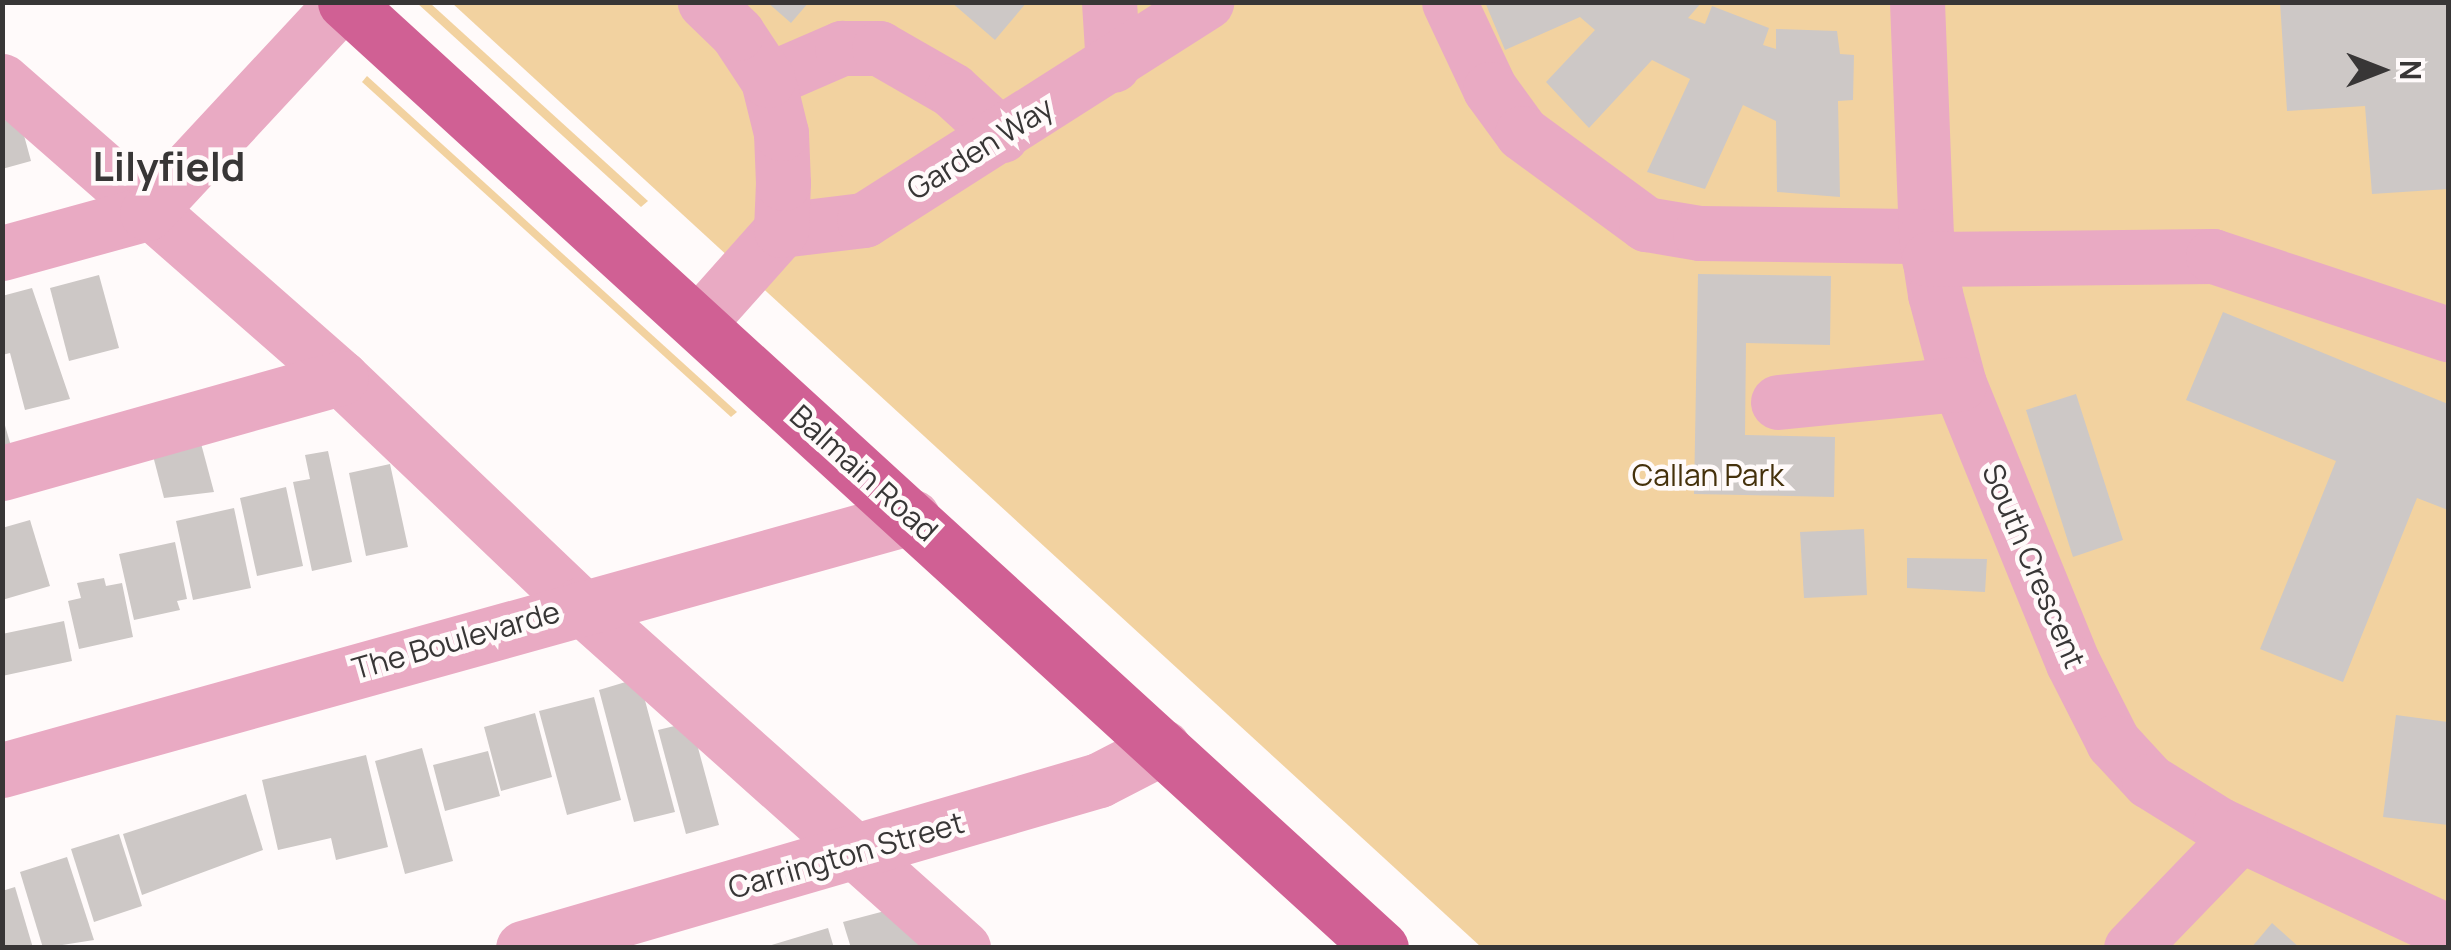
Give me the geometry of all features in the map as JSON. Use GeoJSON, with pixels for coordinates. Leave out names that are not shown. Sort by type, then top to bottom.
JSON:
{"type":"FeatureCollection","features":[{"type":"Feature","properties":{"kind":"main road","name":"Balmain Road"},"geometry":{"type":"LineString","coordinates":[[344,2],[912,516],[1381,948]]}},
{"type":"Feature","properties":{"kind":"street"},"geometry":{"type":"LineString","coordinates":[[2,253],[147,212],[344,2]]}},
{"type":"Feature","properties":{"kind":"street"},"geometry":{"type":"LineString","coordinates":[[699,322],[781,230],[781,133],[768,80],[737,33],[705,2]]}},
{"type":"Feature","properties":{"kind":"street"},"geometry":{"type":"LineString","coordinates":[[1109,2],[1113,65]]}},
{"type":"Feature","properties":{"kind":"street","name":"Garden Way"},"geometry":{"type":"LineString","coordinates":[[781,230],[864,220],[1002,136],[1206,2]]}},
{"type":"Feature","properties":{"kind":"street"},"geometry":{"type":"LineString","coordinates":[[1449,2],[1490,89],[1522,133],[1646,224],[1700,233],[1928,248],[2214,256],[2448,334]]}},
{"type":"Feature","properties":{"kind":"street","name":"South Crescent"},"geometry":{"type":"LineString","coordinates":[[1917,2],[1928,248],[1959,384],[2112,742],[2149,781],[2240,835],[2448,932]]}},
{"type":"Feature","properties":{"kind":"street"},"geometry":{"type":"LineString","coordinates":[[768,80],[842,48],[878,48],[952,90],[1002,136]]}},
{"type":"Feature","properties":{"kind":"street"},"geometry":{"type":"LineString","coordinates":[[2,81],[147,212],[342,378],[580,605],[963,948]]}},
{"type":"Feature","properties":{"kind":"street"},"geometry":{"type":"LineString","coordinates":[[2,473],[342,378]]}},
{"type":"Feature","properties":{"kind":"street"},"geometry":{"type":"LineString","coordinates":[[1778,402],[1959,384]]}},
{"type":"Feature","properties":{"kind":"street","name":"The Boulevarde"},"geometry":{"type":"LineString","coordinates":[[2,770],[580,605],[912,516]]}},
{"type":"Feature","properties":{"kind":"street","name":"Carrington Street"},"geometry":{"type":"LineString","coordinates":[[523,948],[1099,780],[1164,747]]}},
{"type":"Feature","properties":{"kind":"street"},"geometry":{"type":"LineString","coordinates":[[2131,948],[2240,835]]}},
{"type":"Feature","properties":{"kind":"green space"},"geometry":{"type":"Polygon","coordinates":[[[417,3],[430,3],[648,201],[641,207],[417,3]]]}},
{"type":"Feature","properties":{"kind":"green space","name":"Callan Park"},"geometry":{"type":"Polygon","coordinates":[[[452,3],[2448,3],[2448,947],[1481,947],[452,3]]]}},
{"type":"Feature","properties":{"kind":"green space"},"geometry":{"type":"Polygon","coordinates":[[[367,76],[737,412],[731,417],[362,82],[367,76]]]}},
{"type":"Feature","properties":{"kind":"building"},"geometry":{"type":"Polygon","coordinates":[[[767,2],[809,2],[791,23],[767,2]]]}},
{"type":"Feature","properties":{"kind":"building"},"geometry":{"type":"Polygon","coordinates":[[[951,2],[1027,2],[995,40],[951,2]]]}},
{"type":"Feature","properties":{"kind":"building"},"geometry":{"type":"Polygon","coordinates":[[[1485,2],[1702,2],[1688,18],[1705,24],[1712,6],[1769,28],[1763,45],[1776,49],[1776,29],[1837,31],[1840,54],[1854,55],[1853,100],[1838,101],[1840,197],[1777,192],[1776,121],[1743,105],[1705,189],[1647,172],[1690,79],[1652,60],[1589,128],[1546,82],[1595,30],[1580,17],[1505,50],[1485,2]]]}},
{"type":"Feature","properties":{"kind":"building"},"geometry":{"type":"Polygon","coordinates":[[[2280,2],[2448,2],[2448,189],[2372,194],[2365,106],[2287,111],[2280,2]]]}},
{"type":"Feature","properties":{"kind":"building"},"geometry":{"type":"Polygon","coordinates":[[[19,117],[31,161],[2,169],[2,121],[19,117]]]}},
{"type":"Feature","properties":{"kind":"building"},"geometry":{"type":"Polygon","coordinates":[[[1698,274],[1831,276],[1830,345],[1746,343],[1745,435],[1835,437],[1834,497],[1694,494],[1698,274]]]}},
{"type":"Feature","properties":{"kind":"building"},"geometry":{"type":"Polygon","coordinates":[[[99,275],[119,348],[69,361],[50,288],[99,275]]]}},
{"type":"Feature","properties":{"kind":"building"},"geometry":{"type":"Polygon","coordinates":[[[32,288],[70,399],[25,410],[10,353],[2,355],[2,296],[32,288]]]}},
{"type":"Feature","properties":{"kind":"building"},"geometry":{"type":"Polygon","coordinates":[[[2223,312],[2448,404],[2448,510],[2417,498],[2343,682],[2260,649],[2336,461],[2186,400],[2223,312]]]}},
{"type":"Feature","properties":{"kind":"building"},"geometry":{"type":"Polygon","coordinates":[[[2076,394],[2123,540],[2073,557],[2026,410],[2076,394]]]}},
{"type":"Feature","properties":{"kind":"building"},"geometry":{"type":"Polygon","coordinates":[[[2,415],[15,460],[2,463],[2,415]]]}},
{"type":"Feature","properties":{"kind":"building"},"geometry":{"type":"Polygon","coordinates":[[[199,436],[214,492],[164,498],[151,448],[199,436]]]}},
{"type":"Feature","properties":{"kind":"building"},"geometry":{"type":"Polygon","coordinates":[[[328,451],[352,562],[312,571],[293,482],[310,479],[305,455],[328,451]]]}},
{"type":"Feature","properties":{"kind":"building"},"geometry":{"type":"Polygon","coordinates":[[[390,464],[408,547],[366,556],[349,473],[390,464]]]}},
{"type":"Feature","properties":{"kind":"building"},"geometry":{"type":"Polygon","coordinates":[[[286,487],[303,566],[257,576],[240,498],[286,487]]]}},
{"type":"Feature","properties":{"kind":"building"},"geometry":{"type":"Polygon","coordinates":[[[234,508],[251,588],[193,600],[176,521],[234,508]]]}},
{"type":"Feature","properties":{"kind":"building"},"geometry":{"type":"Polygon","coordinates":[[[30,520],[50,586],[2,600],[2,528],[30,520]]]}},
{"type":"Feature","properties":{"kind":"building"},"geometry":{"type":"Polygon","coordinates":[[[1864,529],[1867,595],[1804,598],[1800,532],[1864,529]]]}},
{"type":"Feature","properties":{"kind":"building"},"geometry":{"type":"Polygon","coordinates":[[[175,542],[187,599],[177,601],[180,610],[134,620],[119,554],[175,542]]]}},
{"type":"Feature","properties":{"kind":"building"},"geometry":{"type":"Polygon","coordinates":[[[1907,558],[1987,559],[1985,592],[1907,588],[1907,558]]]}},
{"type":"Feature","properties":{"kind":"building"},"geometry":{"type":"Polygon","coordinates":[[[104,578],[106,586],[122,583],[133,637],[79,649],[68,601],[81,598],[77,583],[104,578]]]}},
{"type":"Feature","properties":{"kind":"building"},"geometry":{"type":"Polygon","coordinates":[[[64,621],[72,661],[2,676],[2,634],[64,621]]]}},
{"type":"Feature","properties":{"kind":"building"},"geometry":{"type":"Polygon","coordinates":[[[639,678],[675,812],[634,822],[599,690],[639,678]]]}},
{"type":"Feature","properties":{"kind":"building"},"geometry":{"type":"Polygon","coordinates":[[[594,697],[621,800],[567,815],[539,711],[594,697]]]}},
{"type":"Feature","properties":{"kind":"building"},"geometry":{"type":"Polygon","coordinates":[[[535,713],[552,777],[501,791],[484,727],[535,713]]]}},
{"type":"Feature","properties":{"kind":"building"},"geometry":{"type":"Polygon","coordinates":[[[2396,715],[2448,722],[2448,825],[2383,817],[2396,715]]]}},
{"type":"Feature","properties":{"kind":"building"},"geometry":{"type":"Polygon","coordinates":[[[691,722],[719,825],[686,834],[658,730],[691,722]]]}},
{"type":"Feature","properties":{"kind":"building"},"geometry":{"type":"Polygon","coordinates":[[[422,748],[453,861],[405,874],[375,761],[422,748]]]}},
{"type":"Feature","properties":{"kind":"building"},"geometry":{"type":"Polygon","coordinates":[[[488,751],[500,796],[445,811],[433,765],[488,751]]]}},
{"type":"Feature","properties":{"kind":"building"},"geometry":{"type":"Polygon","coordinates":[[[366,755],[388,847],[336,860],[331,838],[278,850],[262,780],[366,755]]]}},
{"type":"Feature","properties":{"kind":"building"},"geometry":{"type":"Polygon","coordinates":[[[246,794],[263,850],[142,895],[123,834],[246,794]]]}},
{"type":"Feature","properties":{"kind":"building"},"geometry":{"type":"Polygon","coordinates":[[[119,834],[142,906],[94,922],[71,849],[119,834]]]}},
{"type":"Feature","properties":{"kind":"building"},"geometry":{"type":"Polygon","coordinates":[[[67,857],[94,940],[43,948],[20,872],[67,857]]]}},
{"type":"Feature","properties":{"kind":"building"},"geometry":{"type":"Polygon","coordinates":[[[15,887],[33,948],[2,948],[2,891],[15,887]]]}},
{"type":"Feature","properties":{"kind":"building"},"geometry":{"type":"Polygon","coordinates":[[[900,907],[942,948],[851,948],[843,922],[900,907]]]}},
{"type":"Feature","properties":{"kind":"building"},"geometry":{"type":"Polygon","coordinates":[[[2272,923],[2300,948],[2251,948],[2272,923]]]}},
{"type":"Feature","properties":{"kind":"building"},"geometry":{"type":"Polygon","coordinates":[[[828,928],[834,948],[765,948],[765,947],[828,928]]]}},
{"type":"Feature","properties":{"kind":"district","name":"Lilyfield"},"geometry":{"type":"Point","coordinates":[169,166]}}]}
